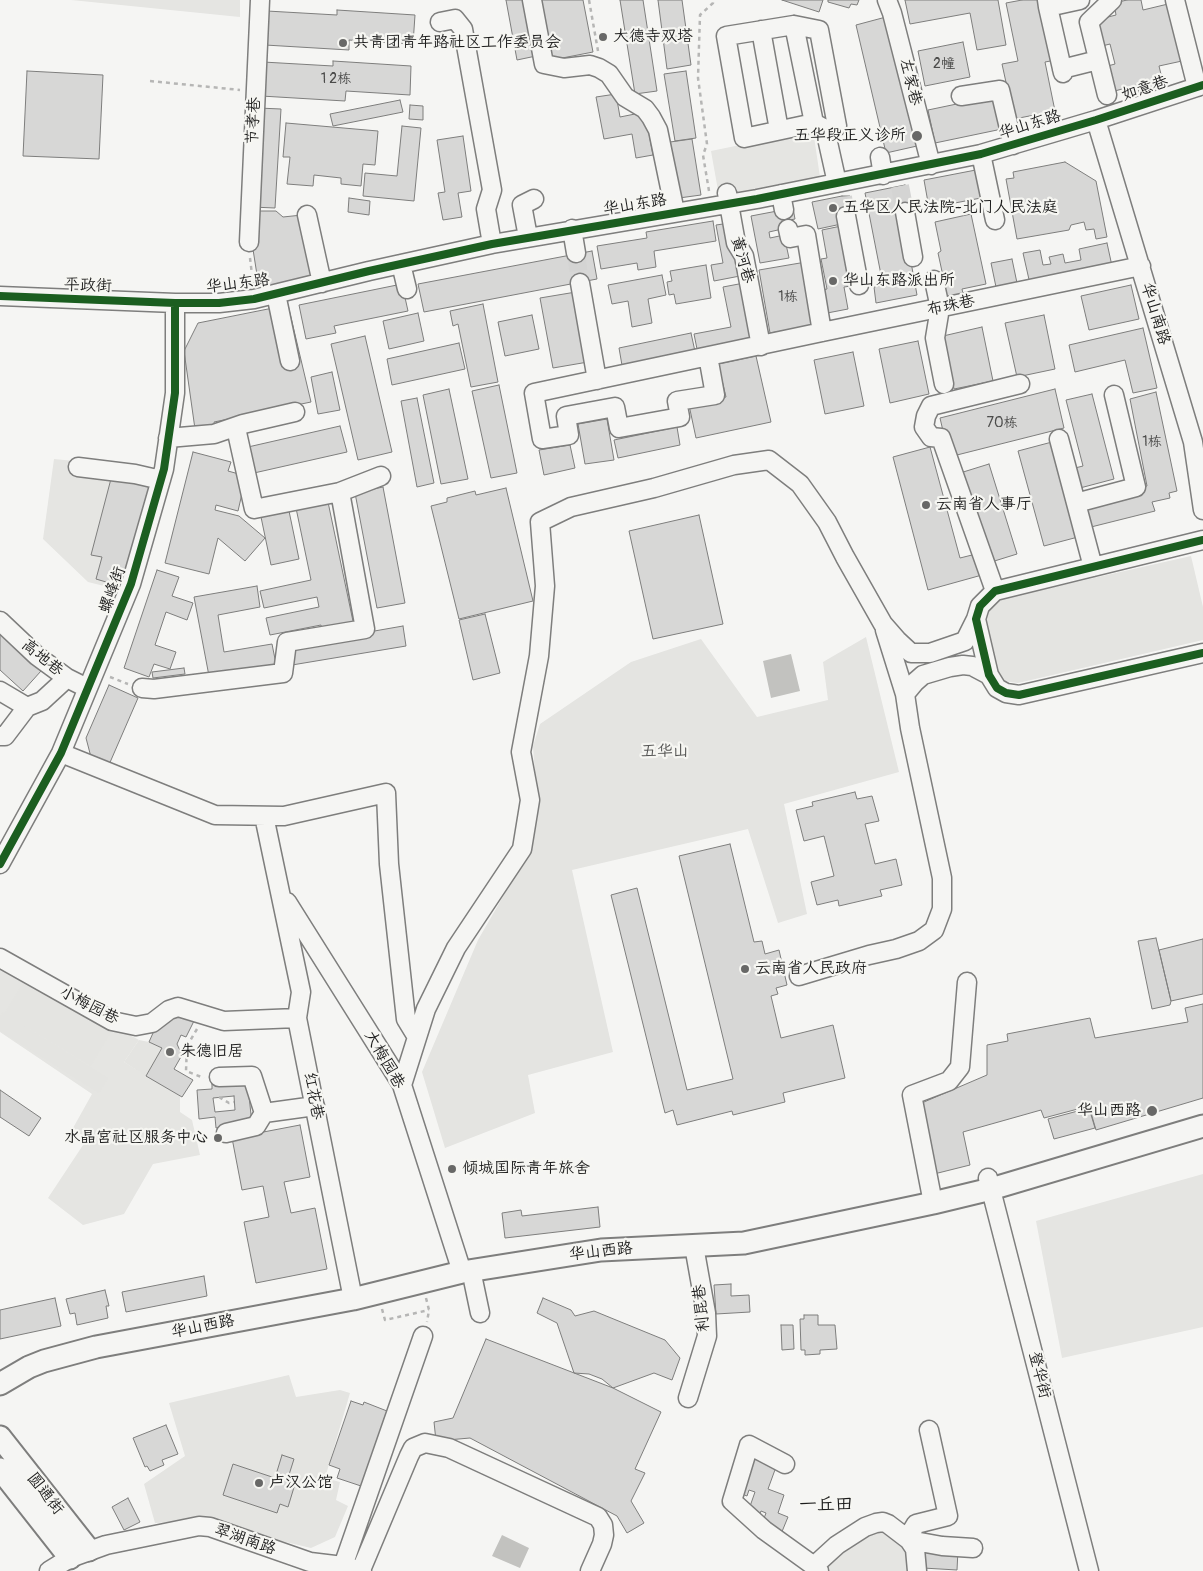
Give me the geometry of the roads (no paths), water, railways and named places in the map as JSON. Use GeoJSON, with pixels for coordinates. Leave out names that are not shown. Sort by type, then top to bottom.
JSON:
{"type":"FeatureCollection","features":[{"type":"Feature","properties":{"kind":"main road","name":"华山西路"},"geometry":{"type":"LineString","coordinates":[[990,1184],[1203,1115]]}},
{"type":"Feature","properties":{"kind":"main road","name":"华山西路"},"geometry":{"type":"LineString","coordinates":[[464,1267],[601,1250],[744,1243],[802,1231],[990,1184],[1203,1126]]}},
{"type":"Feature","properties":{"kind":"main road","name":"华山西路"},"geometry":{"type":"LineString","coordinates":[[0,1384],[29,1367],[44,1361],[96,1347],[600,1237],[691,1231],[741,1232],[932,1198]]}},
{"type":"Feature","properties":{"kind":"main road","name":"华山西路"},"geometry":{"type":"LineString","coordinates":[[0,1370],[24,1357],[41,1351],[352,1292]]}},
{"type":"Feature","properties":{"kind":"main road","name":"圆通街"},"geometry":{"type":"LineString","coordinates":[[0,1437],[79,1554]]}},
{"type":"Feature","properties":{"kind":"main road","name":"圆通街"},"geometry":{"type":"LineString","coordinates":[[0,1469],[79,1554]]}},
{"type":"Feature","properties":{"kind":"street","name":"节孝巷"},"geometry":{"type":"LineString","coordinates":[[249,242],[260,0]]}},
{"type":"Feature","properties":{"kind":"street"},"geometry":{"type":"LineString","coordinates":[[532,0],[544,64],[564,68],[590,65],[599,68],[609,74],[625,97],[644,109],[658,130],[675,212]]}},
{"type":"Feature","properties":{"kind":"street","name":"左家巷"},"geometry":{"type":"LineString","coordinates":[[887,0],[931,165]]}},
{"type":"Feature","properties":{"kind":"street"},"geometry":{"type":"LineString","coordinates":[[1080,0],[1048,4],[1062,71],[1098,60]]}},
{"type":"Feature","properties":{"kind":"street"},"geometry":{"type":"LineString","coordinates":[[1107,96],[1089,22],[1112,0]]}},
{"type":"Feature","properties":{"kind":"street"},"geometry":{"type":"LineString","coordinates":[[1175,0],[1200,86]]}},
{"type":"Feature","properties":{"kind":"street"},"geometry":{"type":"LineString","coordinates":[[440,22],[454,19],[463,29],[492,190],[486,208],[492,244]]}},
{"type":"Feature","properties":{"kind":"street"},"geometry":{"type":"LineString","coordinates":[[794,24],[819,30],[837,126],[779,130],[744,138],[726,36],[761,30],[794,24]]}},
{"type":"Feature","properties":{"kind":"street"},"geometry":{"type":"LineString","coordinates":[[761,30],[779,130]]}},
{"type":"Feature","properties":{"kind":"street","name":"如意巷"},"geometry":{"type":"LineString","coordinates":[[1096,120],[1200,86]]}},
{"type":"Feature","properties":{"kind":"street"},"geometry":{"type":"LineString","coordinates":[[961,96],[1000,90],[1013,145]]}},
{"type":"Feature","properties":{"kind":"street","name":"华山东路"},"geometry":{"type":"LineString","coordinates":[[175,303],[219,303],[254,299],[492,244],[675,212],[728,198],[783,202],[894,177],[931,165],[1013,145],[1096,120]]}},
{"type":"Feature","properties":{"kind":"street","name":"华山南路"},"geometry":{"type":"LineString","coordinates":[[1096,120],[1200,461],[1203,510]]}},
{"type":"Feature","properties":{"kind":"street"},"geometry":{"type":"LineString","coordinates":[[819,126],[840,188]]}},
{"type":"Feature","properties":{"kind":"street"},"geometry":{"type":"LineString","coordinates":[[981,154],[994,220]]}},
{"type":"Feature","properties":{"kind":"street"},"geometry":{"type":"LineString","coordinates":[[880,157],[894,177]]}},
{"type":"Feature","properties":{"kind":"street","name":"黄河巷"},"geometry":{"type":"LineString","coordinates":[[728,198],[736,243],[744,256],[761,346]]}},
{"type":"Feature","properties":{"kind":"street"},"geometry":{"type":"LineString","coordinates":[[528,237],[522,205],[534,199]]}},
{"type":"Feature","properties":{"kind":"street"},"geometry":{"type":"LineString","coordinates":[[905,212],[913,257]]}},
{"type":"Feature","properties":{"kind":"street"},"geometry":{"type":"LineString","coordinates":[[307,215],[322,283]]}},
{"type":"Feature","properties":{"kind":"street"},"geometry":{"type":"LineString","coordinates":[[846,216],[859,285]]}},
{"type":"Feature","properties":{"kind":"street"},"geometry":{"type":"LineString","coordinates":[[572,229],[576,254]]}},
{"type":"Feature","properties":{"kind":"street"},"geometry":{"type":"LineString","coordinates":[[788,229],[790,238],[806,235],[822,332]]}},
{"type":"Feature","properties":{"kind":"street"},"geometry":{"type":"LineString","coordinates":[[401,264],[407,289]]}},
{"type":"Feature","properties":{"kind":"street","name":"布珠巷"},"geometry":{"type":"LineString","coordinates":[[708,356],[715,395],[677,401],[680,417],[619,428],[615,407],[566,416],[569,435],[542,439],[534,393],[708,356],[761,346],[822,332],[1141,266]]}},
{"type":"Feature","properties":{"kind":"street"},"geometry":{"type":"LineString","coordinates":[[934,280],[940,308],[935,338],[944,384]]}},
{"type":"Feature","properties":{"kind":"street"},"geometry":{"type":"LineString","coordinates":[[580,283],[597,380]]}},
{"type":"Feature","properties":{"kind":"street"},"geometry":{"type":"LineString","coordinates":[[276,294],[290,361]]}},
{"type":"Feature","properties":{"kind":"street","name":"平政街"},"geometry":{"type":"LineString","coordinates":[[0,296],[175,303]]}},
{"type":"Feature","properties":{"kind":"street","name":"螺峰街"},"geometry":{"type":"LineString","coordinates":[[0,864],[61,753],[131,584],[161,480],[168,438],[175,393],[175,303]]}},
{"type":"Feature","properties":{"kind":"street"},"geometry":{"type":"LineString","coordinates":[[995,591],[941,438],[931,437],[924,427],[926,416],[931,406],[1020,384]]}},
{"type":"Feature","properties":{"kind":"street"},"geometry":{"type":"LineString","coordinates":[[1076,503],[1136,487],[1114,395]]}},
{"type":"Feature","properties":{"kind":"street"},"geometry":{"type":"LineString","coordinates":[[168,438],[214,434],[243,424],[295,412]]}},
{"type":"Feature","properties":{"kind":"street"},"geometry":{"type":"LineString","coordinates":[[236,428],[254,509],[340,492],[380,476]]}},
{"type":"Feature","properties":{"kind":"street"},"geometry":{"type":"LineString","coordinates":[[1059,439],[1093,567]]}},
{"type":"Feature","properties":{"kind":"street"},"geometry":{"type":"LineString","coordinates":[[402,1085],[426,1009],[456,948],[522,849],[530,800],[521,752],[539,656],[545,586],[540,522],[571,507],[654,488],[734,465],[769,460],[800,484],[828,522],[844,557],[883,624],[911,653],[930,653],[965,641],[980,606],[995,591],[1203,540]]}},
{"type":"Feature","properties":{"kind":"street"},"geometry":{"type":"LineString","coordinates":[[78,467],[135,474],[161,480]]}},
{"type":"Feature","properties":{"kind":"street"},"geometry":{"type":"LineString","coordinates":[[142,688],[154,689],[283,673],[287,642],[364,629],[340,492]]}},
{"type":"Feature","properties":{"kind":"street"},"geometry":{"type":"LineString","coordinates":[[976,619],[989,675],[997,688],[1006,693],[1019,695],[1203,653]]}},
{"type":"Feature","properties":{"kind":"street","name":"高地巷"},"geometry":{"type":"LineString","coordinates":[[0,621],[37,656],[67,678],[87,688]]}},
{"type":"Feature","properties":{"kind":"street"},"geometry":{"type":"LineString","coordinates":[[800,976],[869,955],[896,950],[919,941],[934,930],[942,910],[942,878],[910,728],[905,694],[883,624]]}},
{"type":"Feature","properties":{"kind":"street"},"geometry":{"type":"LineString","coordinates":[[905,694],[923,675],[963,664],[972,666],[989,675]]}},
{"type":"Feature","properties":{"kind":"street"},"geometry":{"type":"LineString","coordinates":[[0,736],[5,736],[27,708],[42,701],[67,678]]}},
{"type":"Feature","properties":{"kind":"street"},"geometry":{"type":"LineString","coordinates":[[0,691],[27,708]]}},
{"type":"Feature","properties":{"kind":"street"},"geometry":{"type":"LineString","coordinates":[[61,753],[215,815],[284,816],[386,793],[389,864],[406,1019],[417,1037]]}},
{"type":"Feature","properties":{"kind":"street","name":"红花巷"},"geometry":{"type":"LineString","coordinates":[[264,816],[301,992],[297,1018],[352,1292]]}},
{"type":"Feature","properties":{"kind":"street","name":"大梅园巷"},"geometry":{"type":"LineString","coordinates":[[281,893],[402,1085],[480,1313]]}},
{"type":"Feature","properties":{"kind":"street","name":"小梅园巷"},"geometry":{"type":"LineString","coordinates":[[0,958],[112,1020],[136,1026],[152,1023],[169,1010],[178,1007],[224,1021],[297,1018]]}},
{"type":"Feature","properties":{"kind":"street"},"geometry":{"type":"LineString","coordinates":[[932,1198],[912,1095],[949,1081],[960,1067],[967,982]]}},
{"type":"Feature","properties":{"kind":"street"},"geometry":{"type":"LineString","coordinates":[[214,1079],[252,1076],[264,1113],[256,1126],[226,1133]]}},
{"type":"Feature","properties":{"kind":"street"},"geometry":{"type":"LineString","coordinates":[[264,1113],[315,1106]]}},
{"type":"Feature","properties":{"kind":"street","name":"登华街"},"geometry":{"type":"LineString","coordinates":[[990,1184],[1089,1571]]}},
{"type":"Feature","properties":{"kind":"street","name":"利昆巷"},"geometry":{"type":"LineString","coordinates":[[688,1398],[707,1336],[706,1313],[694,1246]]}},
{"type":"Feature","properties":{"kind":"street"},"geometry":{"type":"LineString","coordinates":[[343,1566],[423,1336]]}},
{"type":"Feature","properties":{"kind":"street"},"geometry":{"type":"LineString","coordinates":[[909,1540],[916,1524],[948,1516],[929,1430]]}},
{"type":"Feature","properties":{"kind":"street"},"geometry":{"type":"LineString","coordinates":[[362,1571],[409,1456],[413,1448],[425,1443],[449,1448],[598,1517],[603,1526],[604,1535],[590,1571]]}},
{"type":"Feature","properties":{"kind":"street"},"geometry":{"type":"LineString","coordinates":[[785,1464],[749,1445],[732,1501],[764,1530],[817,1569],[837,1545],[876,1523],[888,1524],[909,1540],[915,1549],[917,1571]]}},
{"type":"Feature","properties":{"kind":"street","name":"翠湖南路"},"geometry":{"type":"LineString","coordinates":[[48,1571],[79,1554],[106,1545],[199,1526],[210,1527],[310,1562],[343,1566],[362,1571]]}},
{"type":"Feature","properties":{"kind":"street"},"geometry":{"type":"LineString","coordinates":[[909,1540],[942,1546],[973,1548]]}},
{"type":"Feature","properties":{"kind":"tunnel"},"geometry":{"type":"LineString","coordinates":[[900,186],[905,212]]}},
{"type":"Feature","properties":{"kind":"tunnel"},"geometry":{"type":"LineString","coordinates":[[843,197],[846,216]]}},
{"type":"Feature","properties":{"kind":"tunnel"},"geometry":{"type":"LineString","coordinates":[[576,253],[580,283]]}},
{"type":"Feature","properties":{"kind":"place","name":"大德寺双塔"},"geometry":{"type":"Point","coordinates":[603,37]}},
{"type":"Feature","properties":{"kind":"place","name":"共青团青年路社区工作委员会"},"geometry":{"type":"Point","coordinates":[343,43]}},
{"type":"Feature","properties":{"kind":"place","name":"五华段正义诊所"},"geometry":{"type":"Point","coordinates":[917,136]}},
{"type":"Feature","properties":{"kind":"place","name":"五华区人民法院-北门人民法庭"},"geometry":{"type":"Point","coordinates":[833,208]}},
{"type":"Feature","properties":{"kind":"place","name":"华山东路派出所"},"geometry":{"type":"Point","coordinates":[833,281]}},
{"type":"Feature","properties":{"kind":"place","name":"云南省人事厅"},"geometry":{"type":"Point","coordinates":[926,505]}},
{"type":"Feature","properties":{"kind":"place","name":"云南省人民政府"},"geometry":{"type":"Point","coordinates":[745,969]}},
{"type":"Feature","properties":{"kind":"place","name":"朱德旧居"},"geometry":{"type":"Point","coordinates":[170,1052]}},
{"type":"Feature","properties":{"kind":"place","name":"华山西路"},"geometry":{"type":"Point","coordinates":[1152,1111]}},
{"type":"Feature","properties":{"kind":"place","name":"水晶宫社区服务中心"},"geometry":{"type":"Point","coordinates":[218,1138]}},
{"type":"Feature","properties":{"kind":"place","name":"倾城国际青年旅舍"},"geometry":{"type":"Point","coordinates":[452,1169]}},
{"type":"Feature","properties":{"kind":"place","name":"卢汉公馆"},"geometry":{"type":"Point","coordinates":[259,1483]}},
{"type":"Feature","properties":{"kind":"district","name":"一丘田"},"geometry":{"type":"Point","coordinates":[826,1505]}},
{"type":"Feature","properties":{"kind":"park label","name":"五华山"},"geometry":{"type":"Point","coordinates":[665,752]}}]}
